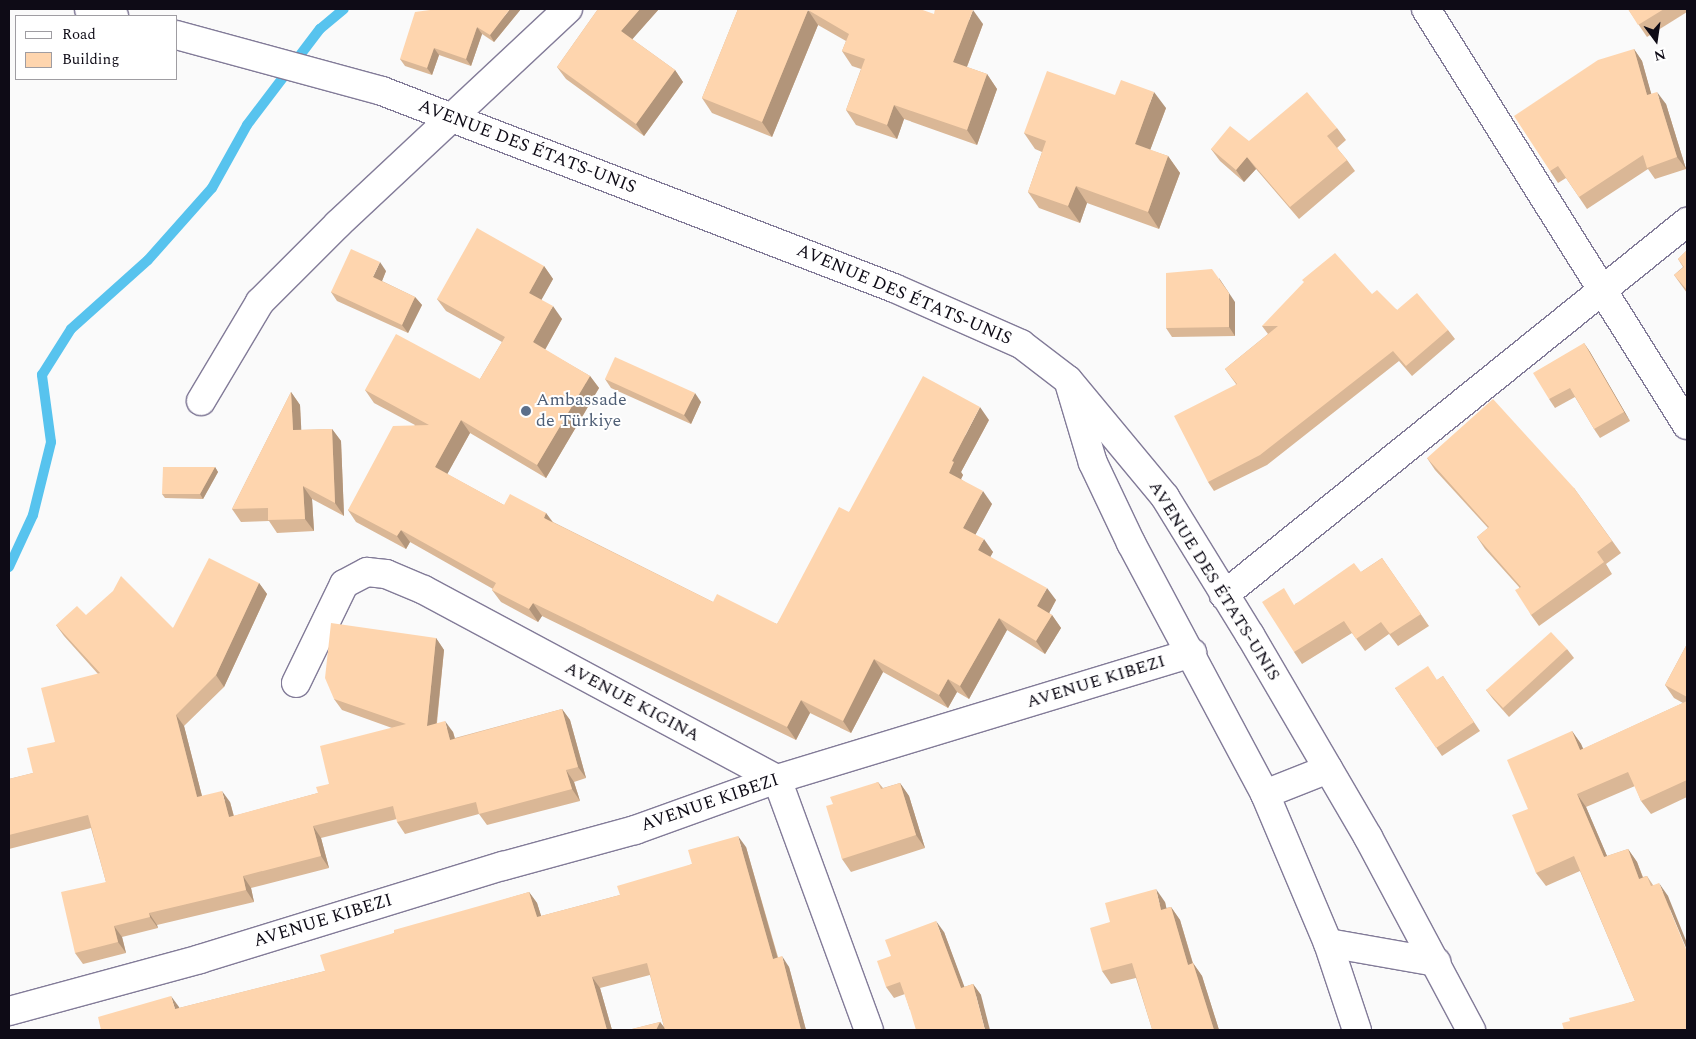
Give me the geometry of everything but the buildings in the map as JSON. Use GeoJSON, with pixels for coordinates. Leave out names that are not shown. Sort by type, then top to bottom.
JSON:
{"type":"FeatureCollection","features":[{"type":"Feature","properties":{"kind":"street"},"geometry":{"type":"LineString","coordinates":[[88,9],[110,15]]}},
{"type":"Feature","properties":{"kind":"street"},"geometry":{"type":"LineString","coordinates":[[201,401],[260,302],[338,224],[568,9]]}},
{"type":"Feature","properties":{"kind":"street"},"geometry":{"type":"LineString","coordinates":[[1426,9],[1687,425]]}},
{"type":"Feature","properties":{"kind":"street","name":"AVENUE DES ÉTATS-UNIS"},"geometry":{"type":"LineString","coordinates":[[178,36],[382,91],[894,288],[1021,344],[1068,380],[1165,498],[1328,769],[1436,962],[1471,1030]]}},
{"type":"Feature","properties":{"kind":"street"},"geometry":{"type":"LineString","coordinates":[[1224,595],[1687,222]]}},
{"type":"Feature","properties":{"kind":"street"},"geometry":{"type":"LineString","coordinates":[[1068,380],[1093,463],[1131,542],[1192,653],[1265,794],[1328,943],[1357,1030]]}},
{"type":"Feature","properties":{"kind":"street","name":"AVENUE KIGINA"},"geometry":{"type":"LineString","coordinates":[[296,683],[344,584],[367,572],[386,574],[424,590],[777,779]]}},
{"type":"Feature","properties":{"kind":"street","name":"AVENUE KIBEZI"},"geometry":{"type":"LineString","coordinates":[[9,1011],[200,959],[503,866],[635,830],[777,779],[1192,653]]}},
{"type":"Feature","properties":{"kind":"street"},"geometry":{"type":"LineString","coordinates":[[1265,794],[1328,769]]}},
{"type":"Feature","properties":{"kind":"street"},"geometry":{"type":"LineString","coordinates":[[777,779],[869,1030]]}},
{"type":"Feature","properties":{"kind":"street"},"geometry":{"type":"LineString","coordinates":[[1328,943],[1436,962]]}},
{"type":"Feature","properties":{"kind":"waterway"},"geometry":{"type":"LineString","coordinates":[[9,567],[33,515],[51,442],[42,375],[71,329],[148,260],[212,188],[247,125],[320,29],[344,9]]}},
{"type":"Feature","properties":{"kind":"place","name":"Ambassade de Türkiye"},"geometry":{"type":"Point","coordinates":[526,411]}}]}
